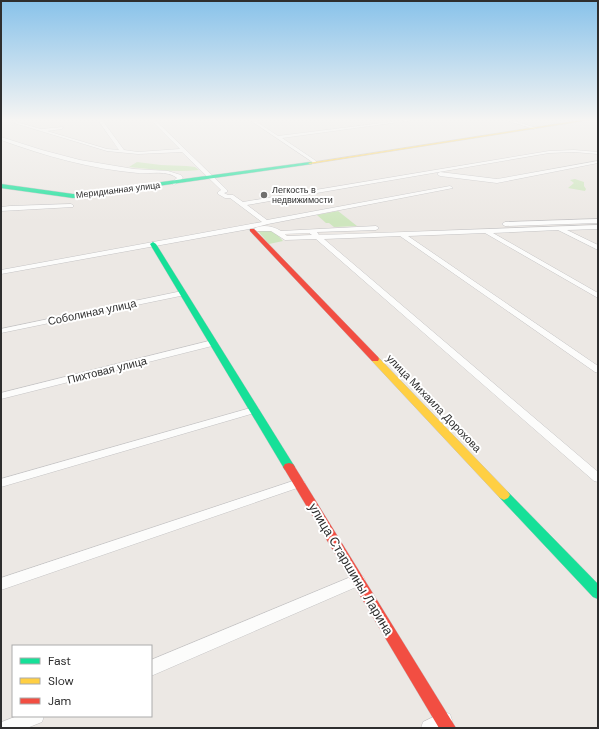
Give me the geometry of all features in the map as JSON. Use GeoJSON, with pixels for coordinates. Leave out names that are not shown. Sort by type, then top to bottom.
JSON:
{"type":"FeatureCollection","features":[{"type":"Feature","properties":{"kind":"street"},"geometry":{"type":"LineString","coordinates":[[46,154],[72,161],[149,172],[172,172],[180,178],[174,183]]}},
{"type":"Feature","properties":{"kind":"street"},"geometry":{"type":"LineString","coordinates":[[188,154],[225,191],[220,193],[227,197],[231,196],[266,222]]}},
{"type":"Feature","properties":{"kind":"street"},"geometry":{"type":"LineString","coordinates":[[303,154],[314,162]]}},
{"type":"Feature","properties":{"kind":"street","name":"Меридианная улица"},"geometry":{"type":"LineString","coordinates":[[1,186],[73,196],[212,178],[366,154]]}},
{"type":"Feature","properties":{"kind":"street"},"geometry":{"type":"LineString","coordinates":[[242,204],[537,154]]}},
{"type":"Feature","properties":{"kind":"street"},"geometry":{"type":"LineString","coordinates":[[428,173],[497,181],[598,162]]}},
{"type":"Feature","properties":{"kind":"street"},"geometry":{"type":"LineString","coordinates":[[250,229],[266,222],[450,188]]}},
{"type":"Feature","properties":{"kind":"street"},"geometry":{"type":"LineString","coordinates":[[1,209],[17,207],[51,208],[71,206]]}},
{"type":"Feature","properties":{"kind":"street"},"geometry":{"type":"LineString","coordinates":[[280,232],[598,221]]}},
{"type":"Feature","properties":{"kind":"street"},"geometry":{"type":"LineString","coordinates":[[476,225],[598,296]]}},
{"type":"Feature","properties":{"kind":"street"},"geometry":{"type":"LineString","coordinates":[[1,272],[250,229],[272,228],[280,232],[286,238],[598,227]]}},
{"type":"Feature","properties":{"kind":"street"},"geometry":{"type":"LineString","coordinates":[[560,228],[598,248]]}},
{"type":"Feature","properties":{"kind":"street","name":"улица Михаила Дорохова"},"geometry":{"type":"LineString","coordinates":[[250,229],[598,593]]}},
{"type":"Feature","properties":{"kind":"street"},"geometry":{"type":"LineString","coordinates":[[311,231],[598,478]]}},
{"type":"Feature","properties":{"kind":"street"},"geometry":{"type":"LineString","coordinates":[[402,234],[598,370]]}},
{"type":"Feature","properties":{"kind":"street"},"geometry":{"type":"LineString","coordinates":[[1,277],[154,246]]}},
{"type":"Feature","properties":{"kind":"street","name":"улица Старшины Ларина"},"geometry":{"type":"LineString","coordinates":[[154,246],[446,724]]}},
{"type":"Feature","properties":{"kind":"street","name":"Соболиная улица"},"geometry":{"type":"LineString","coordinates":[[1,331],[182,293]]}},
{"type":"Feature","properties":{"kind":"street","name":"Пихтовая улица"},"geometry":{"type":"LineString","coordinates":[[1,396],[213,343]]}},
{"type":"Feature","properties":{"kind":"street"},"geometry":{"type":"LineString","coordinates":[[1,483],[254,410]]}},
{"type":"Feature","properties":{"kind":"street"},"geometry":{"type":"LineString","coordinates":[[1,584],[299,483]]}},
{"type":"Feature","properties":{"kind":"street"},"geometry":{"type":"LineString","coordinates":[[152,668],[358,580]]}},
{"type":"Feature","properties":{"kind":"street"},"geometry":{"type":"LineString","coordinates":[[8,728],[34,717]]}},
{"type":"Feature","properties":{"kind":"street"},"geometry":{"type":"LineString","coordinates":[[429,728],[446,724]]}},
{"type":"Feature","properties":{"kind":"green space"},"geometry":{"type":"Polygon","coordinates":[[[137,162],[195,167],[199,170],[172,171],[129,167],[137,162]]]}},
{"type":"Feature","properties":{"kind":"green space"},"geometry":{"type":"Polygon","coordinates":[[[575,179],[584,182],[586,189],[585,191],[568,188],[574,183],[570,180],[575,179]]]}},
{"type":"Feature","properties":{"kind":"green space"},"geometry":{"type":"Polygon","coordinates":[[[338,211],[357,226],[334,227],[329,223],[326,223],[317,215],[338,211]]]}},
{"type":"Feature","properties":{"kind":"green space"},"geometry":{"type":"Polygon","coordinates":[[[273,230],[283,241],[269,244],[258,231],[273,230]]]}},
{"type":"Feature","properties":{"kind":"traffic: fast"},"geometry":{"type":"LineString","coordinates":[[1,186],[73,196],[310,163]]}},
{"type":"Feature","properties":{"kind":"traffic: fast"},"geometry":{"type":"LineString","coordinates":[[153,244],[289,467]]}},
{"type":"Feature","properties":{"kind":"traffic: fast"},"geometry":{"type":"LineString","coordinates":[[504,495],[598,593]]}},
{"type":"Feature","properties":{"kind":"traffic: slow"},"geometry":{"type":"LineString","coordinates":[[310,163],[368,154]]}},
{"type":"Feature","properties":{"kind":"traffic: slow"},"geometry":{"type":"LineString","coordinates":[[375,359],[504,495]]}},
{"type":"Feature","properties":{"kind":"traffic: jam"},"geometry":{"type":"LineString","coordinates":[[252,230],[375,359]]}},
{"type":"Feature","properties":{"kind":"traffic: jam"},"geometry":{"type":"LineString","coordinates":[[289,467],[448,728]]}},
{"type":"Feature","properties":{"kind":"place","name":"Легкость в недвижимости"},"geometry":{"type":"Point","coordinates":[264,195]}}]}
